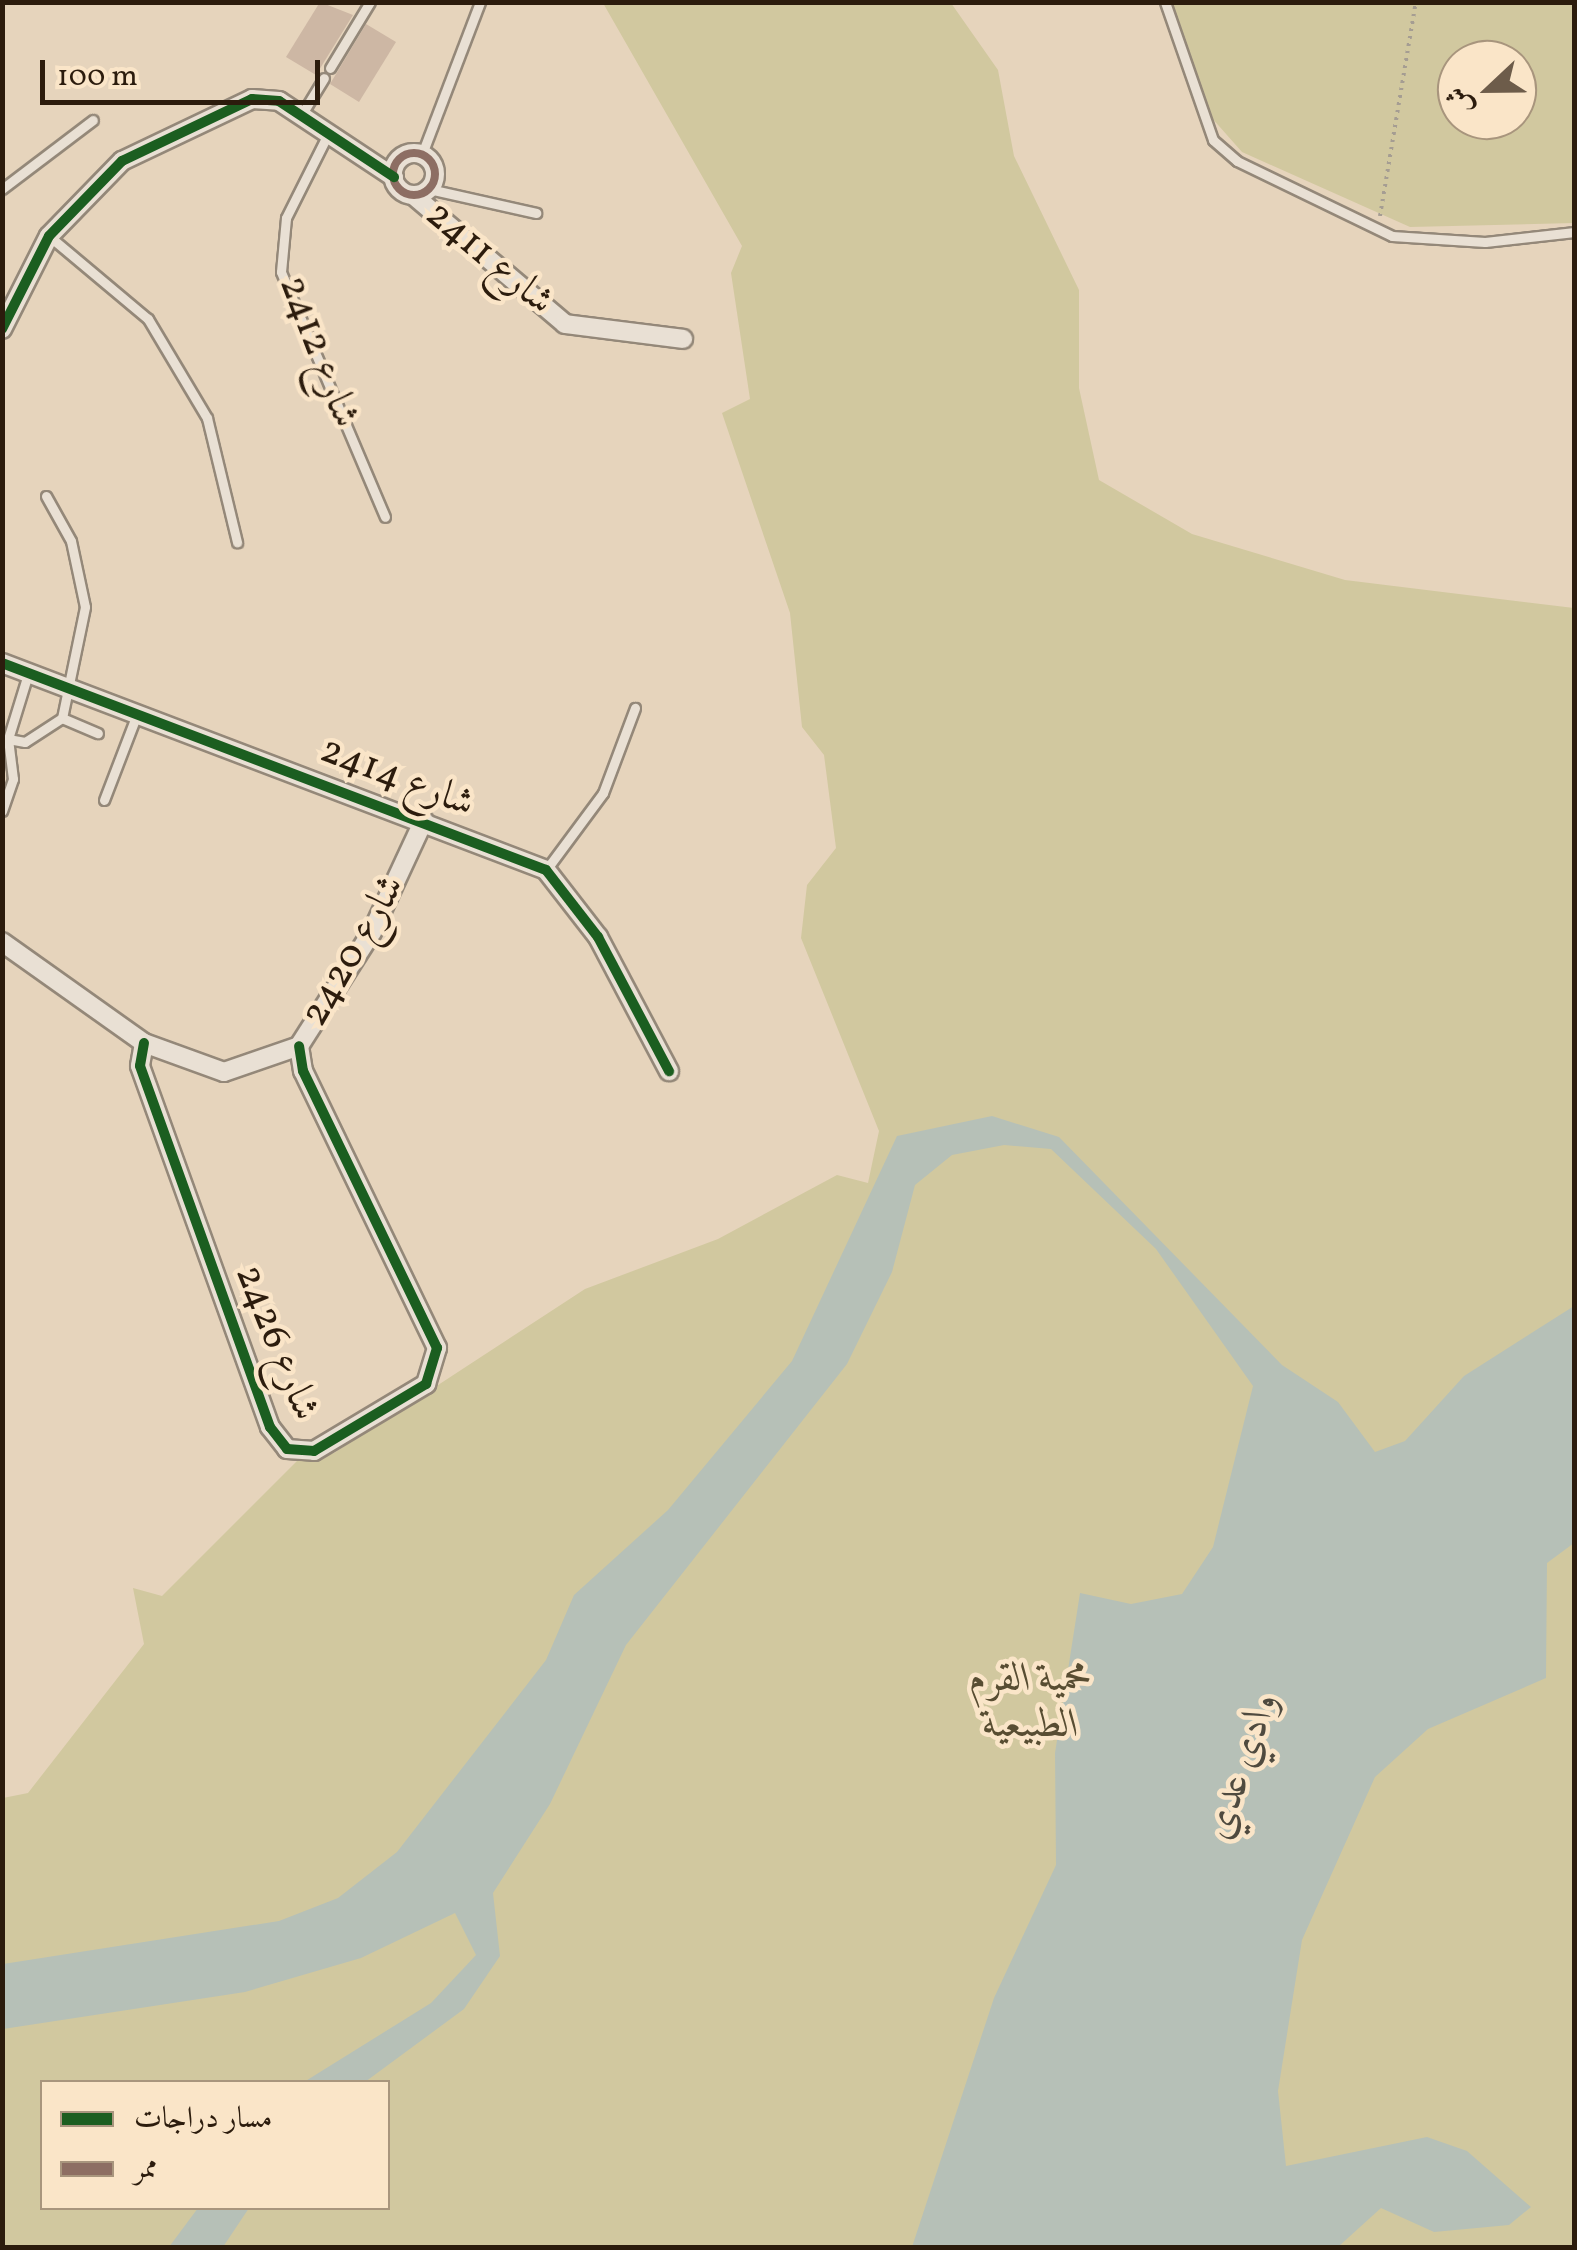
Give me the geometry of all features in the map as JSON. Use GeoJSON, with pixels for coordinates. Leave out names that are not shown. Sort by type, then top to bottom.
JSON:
{"type":"FeatureCollection","features":[{"type":"Feature","properties":{"kind":"street","name":"شارع 2411"},"geometry":{"type":"LineString","coordinates":[[2,329],[49,236],[122,161],[252,99],[302,114],[421,192],[564,324],[684,339]]}},
{"type":"Feature","properties":{"kind":"street"},"geometry":{"type":"LineString","coordinates":[[394,177],[403,156],[422,154],[434,168],[421,192]]}},
{"type":"Feature","properties":{"kind":"street","name":"2414 شارع"},"geometry":{"type":"LineString","coordinates":[[2,663],[424,820],[546,870],[598,937],[669,1071]]}},
{"type":"Feature","properties":{"kind":"street","name":"2420 شارع"},"geometry":{"type":"LineString","coordinates":[[2,942],[144,1043],[224,1072],[299,1046],[372,932],[424,820]]}},
{"type":"Feature","properties":{"kind":"street","name":"2426 شارع"},"geometry":{"type":"LineString","coordinates":[[144,1043],[140,1066],[270,1427],[287,1449],[314,1451],[426,1384],[438,1348],[303,1071],[299,1046]]}},
{"type":"Feature","properties":{"kind":"lane"},"geometry":{"type":"LineString","coordinates":[[330,68],[370,2]]}},
{"type":"Feature","properties":{"kind":"lane"},"geometry":{"type":"LineString","coordinates":[[422,154],[480,2]]}},
{"type":"Feature","properties":{"kind":"lane"},"geometry":{"type":"LineString","coordinates":[[1165,2],[1223,153],[1392,236],[1485,242],[1574,232]]}},
{"type":"Feature","properties":{"kind":"lane"},"geometry":{"type":"LineString","coordinates":[[302,114],[324,78]]}},
{"type":"Feature","properties":{"kind":"lane"},"geometry":{"type":"LineString","coordinates":[[2,189],[93,120]]}},
{"type":"Feature","properties":{"kind":"lane","name":"2412 شارع"},"geometry":{"type":"LineString","coordinates":[[330,132],[286,218],[281,272],[385,518]]}},
{"type":"Feature","properties":{"kind":"lane"},"geometry":{"type":"LineString","coordinates":[[421,192],[536,214]]}},
{"type":"Feature","properties":{"kind":"lane"},"geometry":{"type":"LineString","coordinates":[[49,236],[148,319],[207,418],[237,542]]}},
{"type":"Feature","properties":{"kind":"lane"},"geometry":{"type":"LineString","coordinates":[[8,739],[25,742],[62,718],[75,688],[85,607],[71,541],[46,496]]}},
{"type":"Feature","properties":{"kind":"lane"},"geometry":{"type":"LineString","coordinates":[[2,811],[13,779],[8,739],[29,672]]}},
{"type":"Feature","properties":{"kind":"lane"},"geometry":{"type":"LineString","coordinates":[[546,870],[603,793],[635,708]]}},
{"type":"Feature","properties":{"kind":"lane"},"geometry":{"type":"LineString","coordinates":[[104,800],[138,712]]}},
{"type":"Feature","properties":{"kind":"lane"},"geometry":{"type":"LineString","coordinates":[[62,718],[98,733]]}},
{"type":"Feature","properties":{"kind":"path"},"geometry":{"type":"LineString","coordinates":[[1376,225],[1387,202],[1416,2]]}},
{"type":"Feature","properties":{"kind":"green space","name":"محمية القرم الطبيعية"},"geometry":{"type":"Polygon","coordinates":[[[603,3],[951,3],[998,70],[1014,156],[1079,290],[1079,388],[1099,480],[1192,534],[1345,580],[1574,608],[1574,2247],[3,2248],[3,1798],[28,1793],[144,1644],[133,1588],[162,1596],[297,1461],[334,1453],[585,1289],[718,1239],[837,1175],[868,1183],[879,1131],[801,938],[807,885],[836,848],[824,755],[802,727],[790,613],[722,413],[750,399],[731,273],[742,246],[603,3]]]}},
{"type":"Feature","properties":{"kind":"green space"},"geometry":{"type":"Polygon","coordinates":[[[1170,3],[1574,3],[1574,223],[1410,227],[1242,152],[1211,117],[1170,3]]]}},
{"type":"Feature","properties":{"kind":"water","name":"وادي عدي"},"geometry":{"type":"Polygon","coordinates":[[[992,1116],[1059,1137],[1282,1365],[1338,1402],[1375,1452],[1405,1441],[1464,1376],[1574,1306],[1574,1543],[1547,1563],[1546,1678],[1428,1729],[1375,1777],[1302,1940],[1278,2091],[1286,2166],[1427,2137],[1467,2151],[1531,2207],[1509,2225],[1434,2232],[1381,2208],[1338,2247],[912,2247],[994,1998],[1056,1865],[1055,1753],[1080,1593],[1131,1604],[1182,1594],[1213,1547],[1253,1386],[1156,1249],[1051,1149],[1004,1145],[952,1155],[915,1185],[892,1272],[847,1364],[626,1645],[550,1804],[493,1893],[500,1956],[464,2009],[368,2080],[307,2080],[431,2003],[476,1955],[455,1913],[361,1958],[245,1992],[3,2029],[3,1964],[279,1921],[338,1898],[397,1852],[546,1660],[574,1595],[668,1510],[792,1361],[897,1136],[992,1116]]]}},
{"type":"Feature","properties":{"kind":"water"},"geometry":{"type":"Polygon","coordinates":[[[197,2210],[248,2210],[223,2247],[169,2247],[197,2210]]]}},
{"type":"Feature","properties":{"kind":"building"},"geometry":{"type":"Polygon","coordinates":[[[320,2],[353,15],[316,75],[286,57],[320,2]]]}},
{"type":"Feature","properties":{"kind":"building"},"geometry":{"type":"Polygon","coordinates":[[[366,24],[396,42],[359,102],[330,84],[366,24]]]}},
{"type":"Feature","properties":{"kind":"marked path"},"geometry":{"type":"LineString","coordinates":[[414,153],[429,159],[435,174],[429,189],[414,195],[399,189],[393,174],[399,159],[414,153]]}},
{"type":"Feature","properties":{"kind":"cycle path"},"geometry":{"type":"LineString","coordinates":[[2,329],[49,236],[122,161],[252,99],[279,101],[394,177]]}},
{"type":"Feature","properties":{"kind":"cycle path"},"geometry":{"type":"LineString","coordinates":[[2,663],[546,870],[598,937],[669,1071]]}},
{"type":"Feature","properties":{"kind":"cycle path"},"geometry":{"type":"LineString","coordinates":[[144,1043],[140,1066],[270,1427],[287,1449],[314,1451],[426,1384],[437,1348],[303,1071],[299,1046]]}}]}
